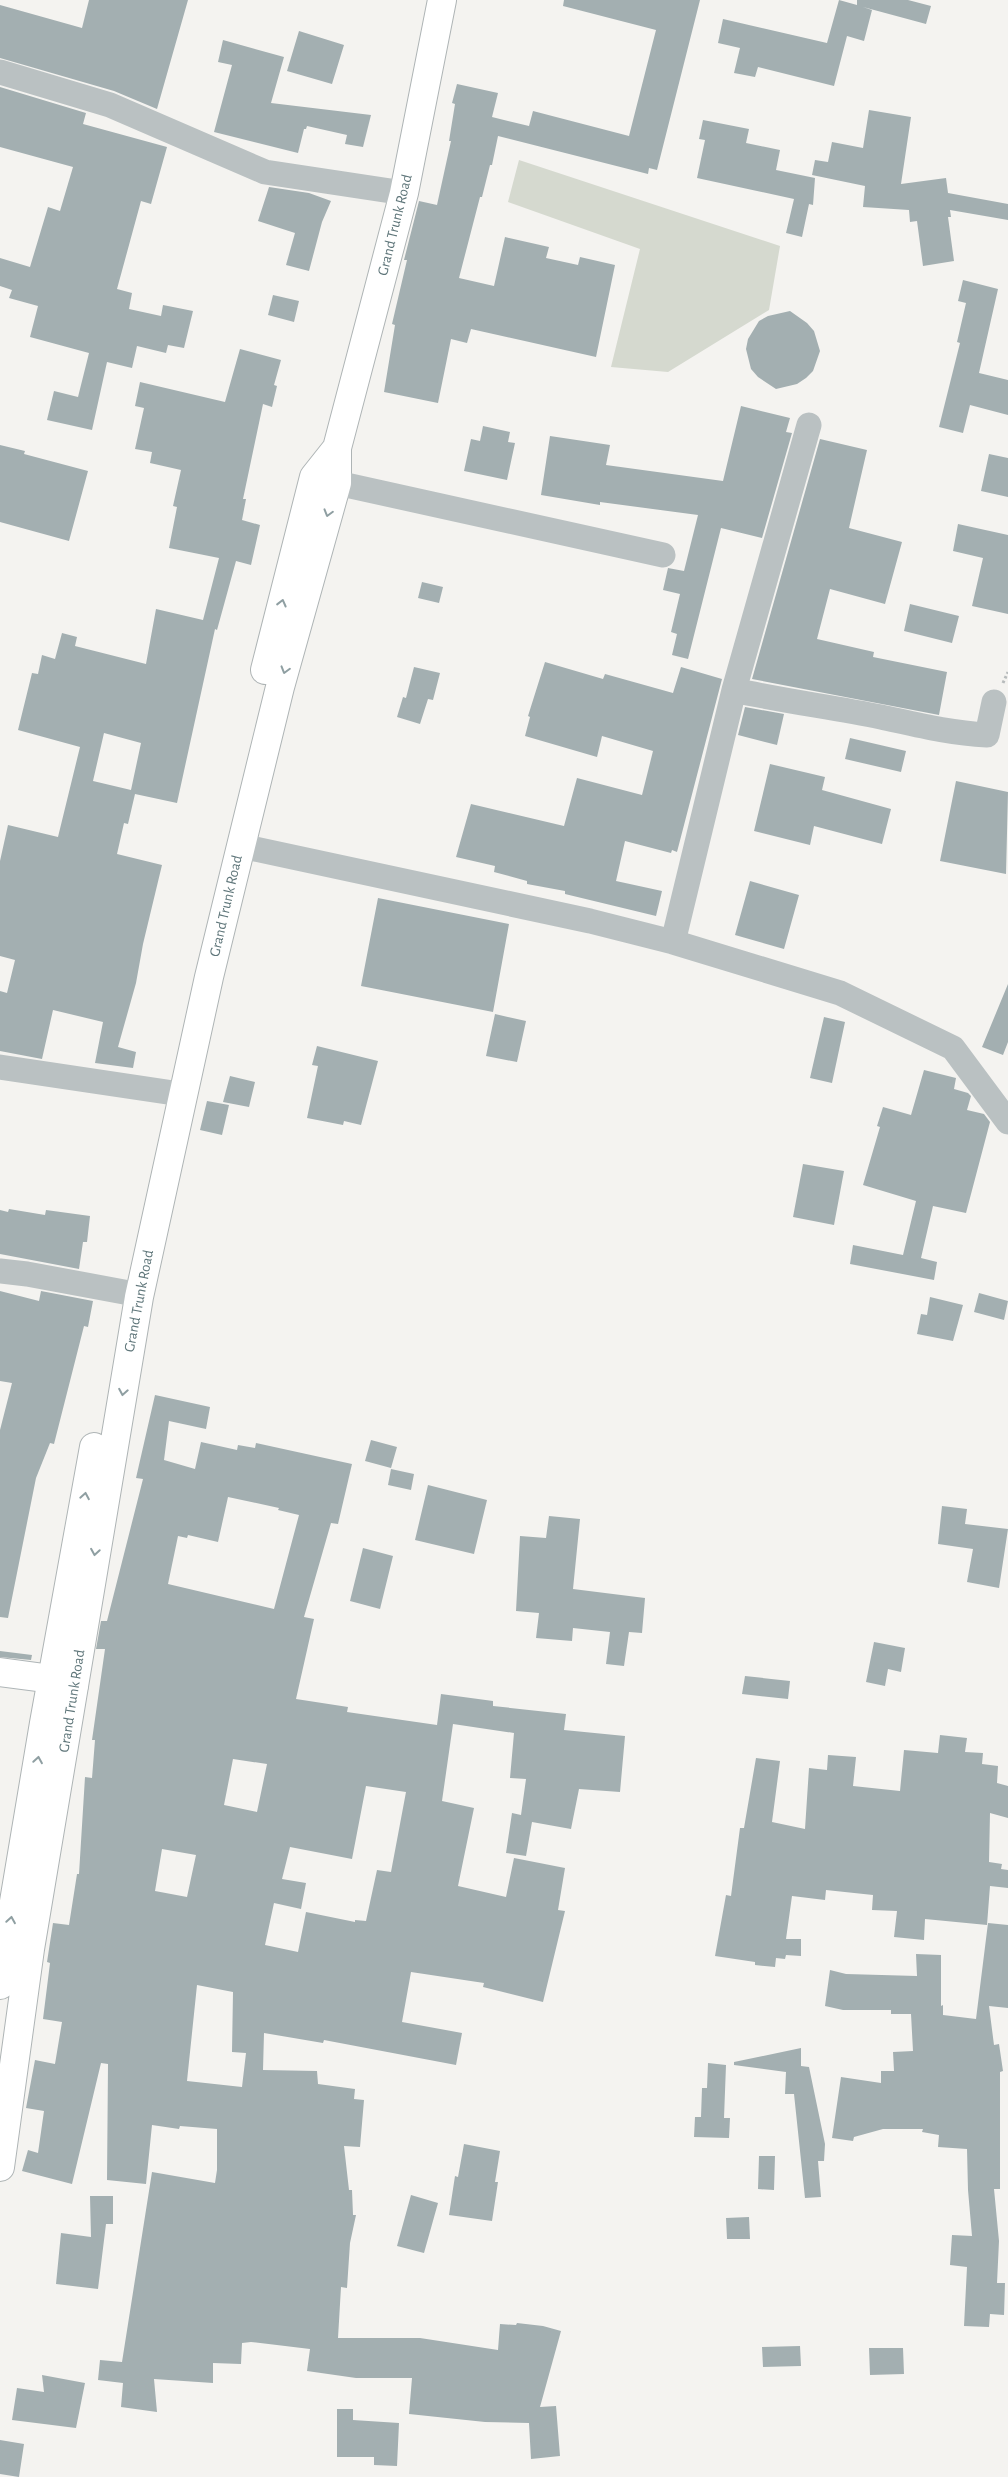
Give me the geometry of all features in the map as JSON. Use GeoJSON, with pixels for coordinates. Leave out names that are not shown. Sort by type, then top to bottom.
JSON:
{"type":"FeatureCollection","features":[{"type":"Feature","properties":{"kind":"main road","name":"Grand Trunk Road"},"geometry":{"type":"LineString","coordinates":[[0,1985],[63,1682],[139,1297],[209,977],[280,686],[337,483],[337,448],[404,193],[442,0]]}},
{"type":"Feature","properties":{"kind":"main road","name":"Grand Trunk Road"},"geometry":{"type":"LineString","coordinates":[[0,2167],[30,1949],[63,1682],[124,1292],[222,841],[314,477],[337,448]]}},
{"type":"Feature","properties":{"kind":"main road"},"geometry":{"type":"LineString","coordinates":[[0,1672],[63,1682]]}},
{"type":"Feature","properties":{"kind":"street"},"geometry":{"type":"LineString","coordinates":[[0,72],[110,105],[265,172],[404,193]]}},
{"type":"Feature","properties":{"kind":"street"},"geometry":{"type":"LineString","coordinates":[[673,942],[734,690],[809,424]]}},
{"type":"Feature","properties":{"kind":"street"},"geometry":{"type":"LineString","coordinates":[[337,483],[664,555]]}},
{"type":"Feature","properties":{"kind":"street"},"geometry":{"type":"LineString","coordinates":[[734,690],[792,703],[880,717],[952,733],[987,735],[994,702]]}},
{"type":"Feature","properties":{"kind":"street"},"geometry":{"type":"LineString","coordinates":[[241,846],[590,921],[673,942],[840,993],[952,1048],[1008,1122]]}},
{"type":"Feature","properties":{"kind":"street"},"geometry":{"type":"LineString","coordinates":[[0,1067],[167,1092]]}},
{"type":"Feature","properties":{"kind":"street"},"geometry":{"type":"LineString","coordinates":[[0,1271],[27,1274],[124,1292]]}},
{"type":"Feature","properties":{"kind":"shaded area"},"geometry":{"type":"Polygon","coordinates":[[[519,160],[780,246],[769,310],[668,372],[611,367],[640,249],[508,202],[519,160]]]}},
{"type":"Feature","properties":{"kind":"building"},"geometry":{"type":"Polygon","coordinates":[[[89,0],[188,0],[157,109],[114,91],[0,58],[0,5],[82,28],[89,0]]]}},
{"type":"Feature","properties":{"kind":"building"},"geometry":{"type":"Polygon","coordinates":[[[564,0],[700,0],[657,170],[649,168],[648,174],[498,136],[492,165],[490,165],[482,197],[480,197],[459,278],[494,286],[505,237],[549,247],[546,258],[578,265],[580,257],[615,265],[596,357],[471,329],[467,343],[451,339],[438,403],[384,392],[395,325],[392,324],[407,260],[404,260],[419,201],[437,205],[451,141],[449,141],[455,104],[452,103],[457,84],[498,93],[492,117],[529,126],[533,111],[629,136],[656,30],[563,6],[564,0]]]}},
{"type":"Feature","properties":{"kind":"building"},"geometry":{"type":"Polygon","coordinates":[[[839,0],[857,5],[857,0],[908,0],[931,6],[926,24],[863,7],[872,10],[864,41],[847,36],[834,86],[758,67],[755,77],[734,73],[740,48],[718,43],[723,19],[827,43],[839,0]]]}},
{"type":"Feature","properties":{"kind":"building"},"geometry":{"type":"Polygon","coordinates":[[[299,31],[344,45],[332,84],[287,71],[299,31]]]}},
{"type":"Feature","properties":{"kind":"building"},"geometry":{"type":"Polygon","coordinates":[[[223,40],[284,57],[271,103],[371,115],[363,147],[345,144],[347,135],[307,126],[304,129],[298,153],[214,132],[232,65],[218,62],[223,40]]]}},
{"type":"Feature","properties":{"kind":"building"},"geometry":{"type":"Polygon","coordinates":[[[0,87],[86,113],[83,124],[167,147],[151,204],[141,201],[117,289],[132,293],[129,309],[161,316],[163,305],[193,311],[184,348],[168,345],[166,353],[137,346],[132,368],[107,362],[92,430],[47,420],[54,391],[78,397],[89,353],[30,337],[38,306],[9,298],[12,290],[0,286],[0,258],[30,267],[48,207],[60,211],[73,167],[0,147],[0,87]]]}},
{"type":"Feature","properties":{"kind":"building"},"geometry":{"type":"Polygon","coordinates":[[[869,110],[911,117],[901,184],[946,178],[948,193],[1008,204],[1008,220],[950,210],[951,217],[948,217],[954,261],[923,266],[917,221],[910,222],[909,210],[863,207],[865,186],[812,175],[815,160],[828,162],[832,142],[863,148],[869,110]]]}},
{"type":"Feature","properties":{"kind":"building"},"geometry":{"type":"Polygon","coordinates":[[[703,120],[749,129],[746,143],[780,150],[776,170],[815,178],[813,205],[809,204],[802,237],[786,233],[794,199],[697,178],[705,140],[699,139],[703,120]]]}},
{"type":"Feature","properties":{"kind":"building"},"geometry":{"type":"Polygon","coordinates":[[[269,187],[309,193],[331,201],[322,222],[309,271],[286,265],[295,233],[258,221],[269,187]]]}},
{"type":"Feature","properties":{"kind":"building"},"geometry":{"type":"Polygon","coordinates":[[[963,280],[998,289],[979,373],[1008,380],[1008,415],[970,405],[963,433],[939,427],[960,343],[957,342],[966,303],[958,301],[963,280]]]}},
{"type":"Feature","properties":{"kind":"building"},"geometry":{"type":"Polygon","coordinates":[[[273,295],[299,301],[294,322],[268,315],[273,295]]]}},
{"type":"Feature","properties":{"kind":"building"},"geometry":{"type":"Polygon","coordinates":[[[790,311],[807,323],[814,331],[820,351],[813,371],[806,378],[797,384],[776,389],[758,377],[751,369],[746,349],[748,339],[759,321],[768,316],[790,311]]]}},
{"type":"Feature","properties":{"kind":"building"},"geometry":{"type":"Polygon","coordinates":[[[240,349],[281,360],[274,385],[277,386],[272,407],[263,404],[243,499],[246,499],[242,520],[260,525],[251,565],[236,561],[217,630],[215,629],[177,803],[135,794],[128,824],[124,823],[117,854],[162,865],[143,944],[136,983],[118,1047],[136,1052],[133,1068],[95,1063],[103,1022],[53,1010],[42,1059],[0,1051],[0,991],[7,993],[15,960],[0,956],[0,861],[8,825],[58,837],[80,747],[18,730],[32,673],[38,674],[42,655],[55,659],[62,633],[77,637],[75,646],[146,664],[156,609],[203,620],[219,558],[169,548],[177,507],[173,506],[181,470],[150,463],[152,452],[135,449],[144,408],[135,406],[140,382],[225,402],[240,349]],[[104,733],[93,781],[131,790],[141,743],[104,733]]]}},
{"type":"Feature","properties":{"kind":"building"},"geometry":{"type":"Polygon","coordinates":[[[741,406],[790,418],[786,432],[792,433],[762,538],[721,528],[688,659],[672,655],[677,634],[671,632],[680,594],[663,590],[668,568],[684,571],[698,515],[600,502],[600,505],[541,495],[550,436],[610,445],[606,465],[723,481],[741,406]]]}},
{"type":"Feature","properties":{"kind":"building"},"geometry":{"type":"Polygon","coordinates":[[[483,426],[510,432],[508,442],[515,443],[507,480],[464,471],[471,439],[480,441],[483,426]]]}},
{"type":"Feature","properties":{"kind":"building"},"geometry":{"type":"Polygon","coordinates":[[[820,439],[867,450],[849,528],[902,542],[885,604],[830,589],[817,639],[874,652],[873,657],[947,672],[939,715],[752,679],[820,439]]]}},
{"type":"Feature","properties":{"kind":"building"},"geometry":{"type":"Polygon","coordinates":[[[0,445],[25,451],[24,454],[88,471],[69,541],[0,522],[0,445]]]}},
{"type":"Feature","properties":{"kind":"building"},"geometry":{"type":"Polygon","coordinates":[[[989,454],[1008,458],[1008,497],[981,491],[989,454]]]}},
{"type":"Feature","properties":{"kind":"building"},"geometry":{"type":"Polygon","coordinates":[[[958,524],[1008,535],[1008,614],[972,606],[983,558],[953,551],[958,524]]]}},
{"type":"Feature","properties":{"kind":"building"},"geometry":{"type":"Polygon","coordinates":[[[422,582],[443,587],[439,603],[418,598],[422,582]]]}},
{"type":"Feature","properties":{"kind":"building"},"geometry":{"type":"Polygon","coordinates":[[[910,604],[959,616],[952,643],[904,631],[910,604]]]}},
{"type":"Feature","properties":{"kind":"building"},"geometry":{"type":"Polygon","coordinates":[[[545,662],[603,679],[605,674],[673,693],[681,667],[722,679],[677,852],[672,850],[671,853],[625,841],[616,881],[662,891],[656,916],[565,894],[565,891],[527,884],[527,881],[494,872],[495,866],[456,857],[471,804],[564,826],[577,778],[642,795],[653,751],[602,736],[597,757],[525,736],[530,717],[528,716],[545,662]]]}},
{"type":"Feature","properties":{"kind":"building"},"geometry":{"type":"Polygon","coordinates":[[[414,667],[440,673],[433,700],[428,699],[420,724],[397,717],[403,697],[406,698],[414,667]]]}},
{"type":"Feature","properties":{"kind":"building"},"geometry":{"type":"Polygon","coordinates":[[[745,707],[784,714],[777,745],[738,735],[745,707]]]}},
{"type":"Feature","properties":{"kind":"building"},"geometry":{"type":"Polygon","coordinates":[[[850,738],[906,751],[901,772],[845,759],[850,738]]]}},
{"type":"Feature","properties":{"kind":"building"},"geometry":{"type":"Polygon","coordinates":[[[770,764],[825,777],[822,790],[891,809],[882,844],[814,826],[810,845],[754,831],[770,764]]]}},
{"type":"Feature","properties":{"kind":"building"},"geometry":{"type":"Polygon","coordinates":[[[956,781],[1008,792],[1006,874],[940,861],[956,781]]]}},
{"type":"Feature","properties":{"kind":"building"},"geometry":{"type":"Polygon","coordinates":[[[750,881],[799,895],[784,949],[735,935],[750,881]]]}},
{"type":"Feature","properties":{"kind":"building"},"geometry":{"type":"Polygon","coordinates":[[[378,898],[509,924],[493,1012],[361,986],[378,898]]]}},
{"type":"Feature","properties":{"kind":"building"},"geometry":{"type":"Polygon","coordinates":[[[1008,984],[1008,1042],[1003,1055],[982,1047],[1008,984]]]}},
{"type":"Feature","properties":{"kind":"building"},"geometry":{"type":"Polygon","coordinates":[[[495,1014],[526,1021],[517,1062],[486,1056],[495,1014]]]}},
{"type":"Feature","properties":{"kind":"building"},"geometry":{"type":"Polygon","coordinates":[[[824,1017],[845,1022],[832,1083],[810,1078],[824,1017]]]}},
{"type":"Feature","properties":{"kind":"building"},"geometry":{"type":"Polygon","coordinates":[[[317,1046],[378,1061],[361,1125],[344,1121],[343,1125],[307,1118],[318,1066],[312,1065],[317,1046]]]}},
{"type":"Feature","properties":{"kind":"building"},"geometry":{"type":"Polygon","coordinates":[[[924,1070],[956,1078],[954,1089],[968,1093],[971,1096],[967,1110],[984,1114],[990,1122],[966,1213],[933,1206],[921,1258],[937,1262],[934,1280],[850,1264],[853,1245],[903,1255],[916,1201],[863,1185],[880,1127],[877,1126],[883,1107],[911,1115],[924,1070]]]}},
{"type":"Feature","properties":{"kind":"building"},"geometry":{"type":"Polygon","coordinates":[[[230,1076],[255,1082],[249,1107],[223,1102],[230,1076]]]}},
{"type":"Feature","properties":{"kind":"building"},"geometry":{"type":"Polygon","coordinates":[[[207,1101],[229,1105],[222,1135],[200,1130],[207,1101]]]}},
{"type":"Feature","properties":{"kind":"building"},"geometry":{"type":"Polygon","coordinates":[[[803,1164],[844,1171],[834,1225],[793,1217],[803,1164]]]}},
{"type":"Feature","properties":{"kind":"building"},"geometry":{"type":"Polygon","coordinates":[[[9,1209],[45,1215],[46,1210],[90,1216],[87,1242],[83,1242],[79,1269],[0,1254],[0,1210],[8,1212],[9,1209]]]}},
{"type":"Feature","properties":{"kind":"building"},"geometry":{"type":"Polygon","coordinates":[[[0,1291],[39,1301],[41,1291],[93,1301],[88,1327],[84,1326],[54,1444],[50,1443],[36,1478],[8,1618],[0,1617],[0,1430],[12,1383],[0,1381],[0,1291]]]}},
{"type":"Feature","properties":{"kind":"building"},"geometry":{"type":"Polygon","coordinates":[[[979,1293],[1008,1301],[1004,1320],[974,1312],[979,1293]]]}},
{"type":"Feature","properties":{"kind":"building"},"geometry":{"type":"Polygon","coordinates":[[[930,1297],[963,1305],[953,1341],[917,1334],[921,1314],[927,1315],[930,1297]]]}},
{"type":"Feature","properties":{"kind":"building"},"geometry":{"type":"Polygon","coordinates":[[[155,1395],[210,1407],[206,1429],[169,1421],[164,1460],[195,1469],[201,1442],[237,1450],[238,1445],[255,1448],[256,1443],[352,1464],[338,1524],[331,1523],[304,1617],[314,1619],[296,1699],[348,1707],[347,1712],[437,1725],[441,1694],[493,1701],[493,1706],[566,1714],[564,1730],[625,1736],[620,1792],[579,1789],[571,1829],[532,1822],[526,1856],[506,1853],[512,1813],[521,1815],[526,1779],[510,1778],[514,1733],[453,1724],[442,1801],[474,1808],[458,1886],[506,1897],[514,1858],[565,1868],[558,1910],[565,1911],[543,2002],[483,1987],[484,1983],[411,1972],[402,2022],[462,2033],[456,2065],[324,2040],[323,2043],[264,2033],[263,2070],[317,2071],[318,2084],[355,2089],[354,2099],[364,2100],[360,2147],[344,2146],[349,2190],[352,2190],[353,2215],[356,2215],[350,2243],[347,2288],[341,2287],[338,2338],[420,2338],[498,2350],[500,2324],[516,2325],[517,2323],[543,2326],[561,2331],[540,2407],[556,2406],[560,2456],[531,2459],[529,2423],[485,2422],[409,2414],[412,2378],[356,2378],[307,2371],[310,2349],[251,2342],[242,2343],[241,2364],[213,2363],[213,2383],[154,2379],[157,2412],[121,2407],[123,2383],[98,2380],[100,2360],[122,2362],[152,2172],[215,2183],[217,2170],[217,2129],[180,2126],[179,2129],[152,2125],[146,2184],[107,2180],[108,2064],[101,2063],[72,2184],[22,2171],[28,2150],[38,2153],[44,2111],[26,2108],[35,2060],[55,2064],[62,2022],[43,2019],[50,1963],[47,1962],[53,1923],[69,1925],[77,1874],[79,1874],[85,1777],[92,1778],[95,1740],[92,1740],[105,1649],[96,1649],[101,1621],[107,1621],[143,1479],[136,1478],[155,1395]],[[228,1497],[218,1542],[188,1535],[187,1538],[178,1536],[168,1584],[274,1609],[299,1515],[278,1510],[279,1508],[228,1497]],[[233,1759],[224,1805],[257,1812],[267,1764],[233,1759]],[[366,1786],[352,1859],[290,1847],[282,1879],[306,1883],[301,1909],[274,1903],[265,1945],[298,1952],[306,1912],[355,1922],[355,1920],[366,1921],[377,1870],[391,1872],[406,1792],[366,1786]],[[162,1849],[155,1891],[187,1897],[196,1855],[162,1849]],[[197,1985],[187,2081],[242,2087],[246,2053],[232,2052],[233,1992],[197,1985]]]}},
{"type":"Feature","properties":{"kind":"building"},"geometry":{"type":"Polygon","coordinates":[[[371,1440],[397,1447],[391,1468],[365,1461],[371,1440]]]}},
{"type":"Feature","properties":{"kind":"building"},"geometry":{"type":"Polygon","coordinates":[[[391,1469],[414,1474],[411,1490],[388,1485],[391,1469]]]}},
{"type":"Feature","properties":{"kind":"building"},"geometry":{"type":"Polygon","coordinates":[[[428,1485],[487,1500],[474,1554],[415,1540],[428,1485]]]}},
{"type":"Feature","properties":{"kind":"building"},"geometry":{"type":"Polygon","coordinates":[[[942,1506],[967,1509],[965,1524],[1008,1529],[999,1588],[967,1582],[973,1549],[938,1544],[942,1506]]]}},
{"type":"Feature","properties":{"kind":"building"},"geometry":{"type":"Polygon","coordinates":[[[549,1516],[580,1519],[573,1589],[645,1598],[642,1633],[629,1632],[624,1666],[606,1664],[610,1632],[573,1628],[572,1641],[536,1638],[539,1613],[516,1611],[520,1536],[546,1538],[549,1516]]]}},
{"type":"Feature","properties":{"kind":"building"},"geometry":{"type":"Polygon","coordinates":[[[363,1548],[393,1556],[380,1609],[350,1601],[363,1548]]]}},
{"type":"Feature","properties":{"kind":"building"},"geometry":{"type":"Polygon","coordinates":[[[874,1642],[905,1648],[901,1672],[888,1669],[885,1686],[866,1682],[874,1642]]]}},
{"type":"Feature","properties":{"kind":"building"},"geometry":{"type":"Polygon","coordinates":[[[0,1651],[32,1655],[31,1660],[0,1657],[0,1651]]]}},
{"type":"Feature","properties":{"kind":"building"},"geometry":{"type":"Polygon","coordinates":[[[745,1676],[790,1681],[788,1699],[742,1694],[745,1676]]]}},
{"type":"Feature","properties":{"kind":"building"},"geometry":{"type":"Polygon","coordinates":[[[940,1735],[967,1738],[965,1752],[983,1753],[982,1764],[998,1766],[997,1783],[1008,1786],[1008,1818],[990,1813],[989,1862],[1002,1864],[1001,1869],[1008,1870],[1008,1888],[990,1886],[987,1925],[925,1919],[924,1940],[894,1937],[897,1911],[872,1910],[873,1895],[826,1890],[825,1900],[792,1896],[786,1939],[801,1939],[801,1956],[786,1955],[785,1959],[776,1958],[775,1967],[755,1965],[755,1962],[715,1956],[726,1895],[731,1896],[740,1828],[744,1828],[756,1758],[780,1761],[772,1822],[805,1829],[809,1768],[827,1770],[828,1755],[856,1757],[853,1786],[900,1791],[904,1750],[938,1753],[940,1735]]]}},
{"type":"Feature","properties":{"kind":"building"},"geometry":{"type":"Polygon","coordinates":[[[988,1923],[1008,1925],[1008,2008],[989,2006],[994,2045],[999,2044],[1003,2071],[1000,2072],[1000,2189],[994,2189],[999,2241],[997,2283],[1005,2283],[1004,2315],[990,2314],[989,2327],[964,2326],[967,2267],[950,2265],[952,2235],[972,2236],[967,2149],[938,2147],[939,2135],[922,2132],[923,2129],[883,2129],[854,2137],[853,2141],[832,2138],[841,2077],[881,2083],[881,2071],[894,2071],[893,2052],[913,2051],[911,2014],[891,2014],[891,2010],[843,2010],[825,2006],[830,1970],[846,1974],[917,1976],[916,1954],[941,1955],[941,2006],[943,2005],[943,2015],[976,2019],[988,1923]]]}},
{"type":"Feature","properties":{"kind":"building"},"geometry":{"type":"Polygon","coordinates":[[[801,2048],[801,2066],[809,2067],[825,2144],[824,2161],[818,2161],[821,2197],[805,2198],[794,2094],[785,2094],[786,2072],[734,2065],[734,2062],[801,2048]]]}},
{"type":"Feature","properties":{"kind":"building"},"geometry":{"type":"Polygon","coordinates":[[[708,2063],[726,2065],[724,2118],[730,2118],[729,2138],[694,2137],[695,2117],[701,2117],[702,2088],[707,2088],[708,2063]]]}},
{"type":"Feature","properties":{"kind":"building"},"geometry":{"type":"Polygon","coordinates":[[[464,2144],[500,2151],[495,2182],[498,2182],[492,2221],[449,2215],[455,2176],[458,2177],[464,2144]]]}},
{"type":"Feature","properties":{"kind":"building"},"geometry":{"type":"Polygon","coordinates":[[[759,2156],[775,2156],[774,2190],[758,2189],[759,2156]]]}},
{"type":"Feature","properties":{"kind":"building"},"geometry":{"type":"Polygon","coordinates":[[[411,2195],[438,2203],[424,2253],[397,2246],[411,2195]]]}},
{"type":"Feature","properties":{"kind":"building"},"geometry":{"type":"Polygon","coordinates":[[[90,2196],[113,2196],[113,2224],[106,2224],[98,2289],[56,2284],[61,2233],[91,2237],[90,2196]]]}},
{"type":"Feature","properties":{"kind":"building"},"geometry":{"type":"Polygon","coordinates":[[[749,2217],[750,2239],[727,2239],[726,2218],[749,2217]]]}},
{"type":"Feature","properties":{"kind":"building"},"geometry":{"type":"Polygon","coordinates":[[[800,2346],[801,2366],[763,2367],[762,2347],[800,2346]]]}},
{"type":"Feature","properties":{"kind":"building"},"geometry":{"type":"Polygon","coordinates":[[[869,2348],[903,2348],[904,2374],[870,2375],[869,2348]]]}},
{"type":"Feature","properties":{"kind":"building"},"geometry":{"type":"Polygon","coordinates":[[[42,2375],[85,2383],[76,2428],[12,2420],[17,2388],[44,2392],[42,2375]]]}},
{"type":"Feature","properties":{"kind":"building"},"geometry":{"type":"Polygon","coordinates":[[[337,2409],[353,2409],[353,2420],[399,2423],[397,2466],[374,2465],[374,2457],[337,2457],[337,2409]]]}},
{"type":"Feature","properties":{"kind":"building"},"geometry":{"type":"Polygon","coordinates":[[[0,2440],[24,2444],[19,2477],[0,2474],[0,2440]]]}}]}
